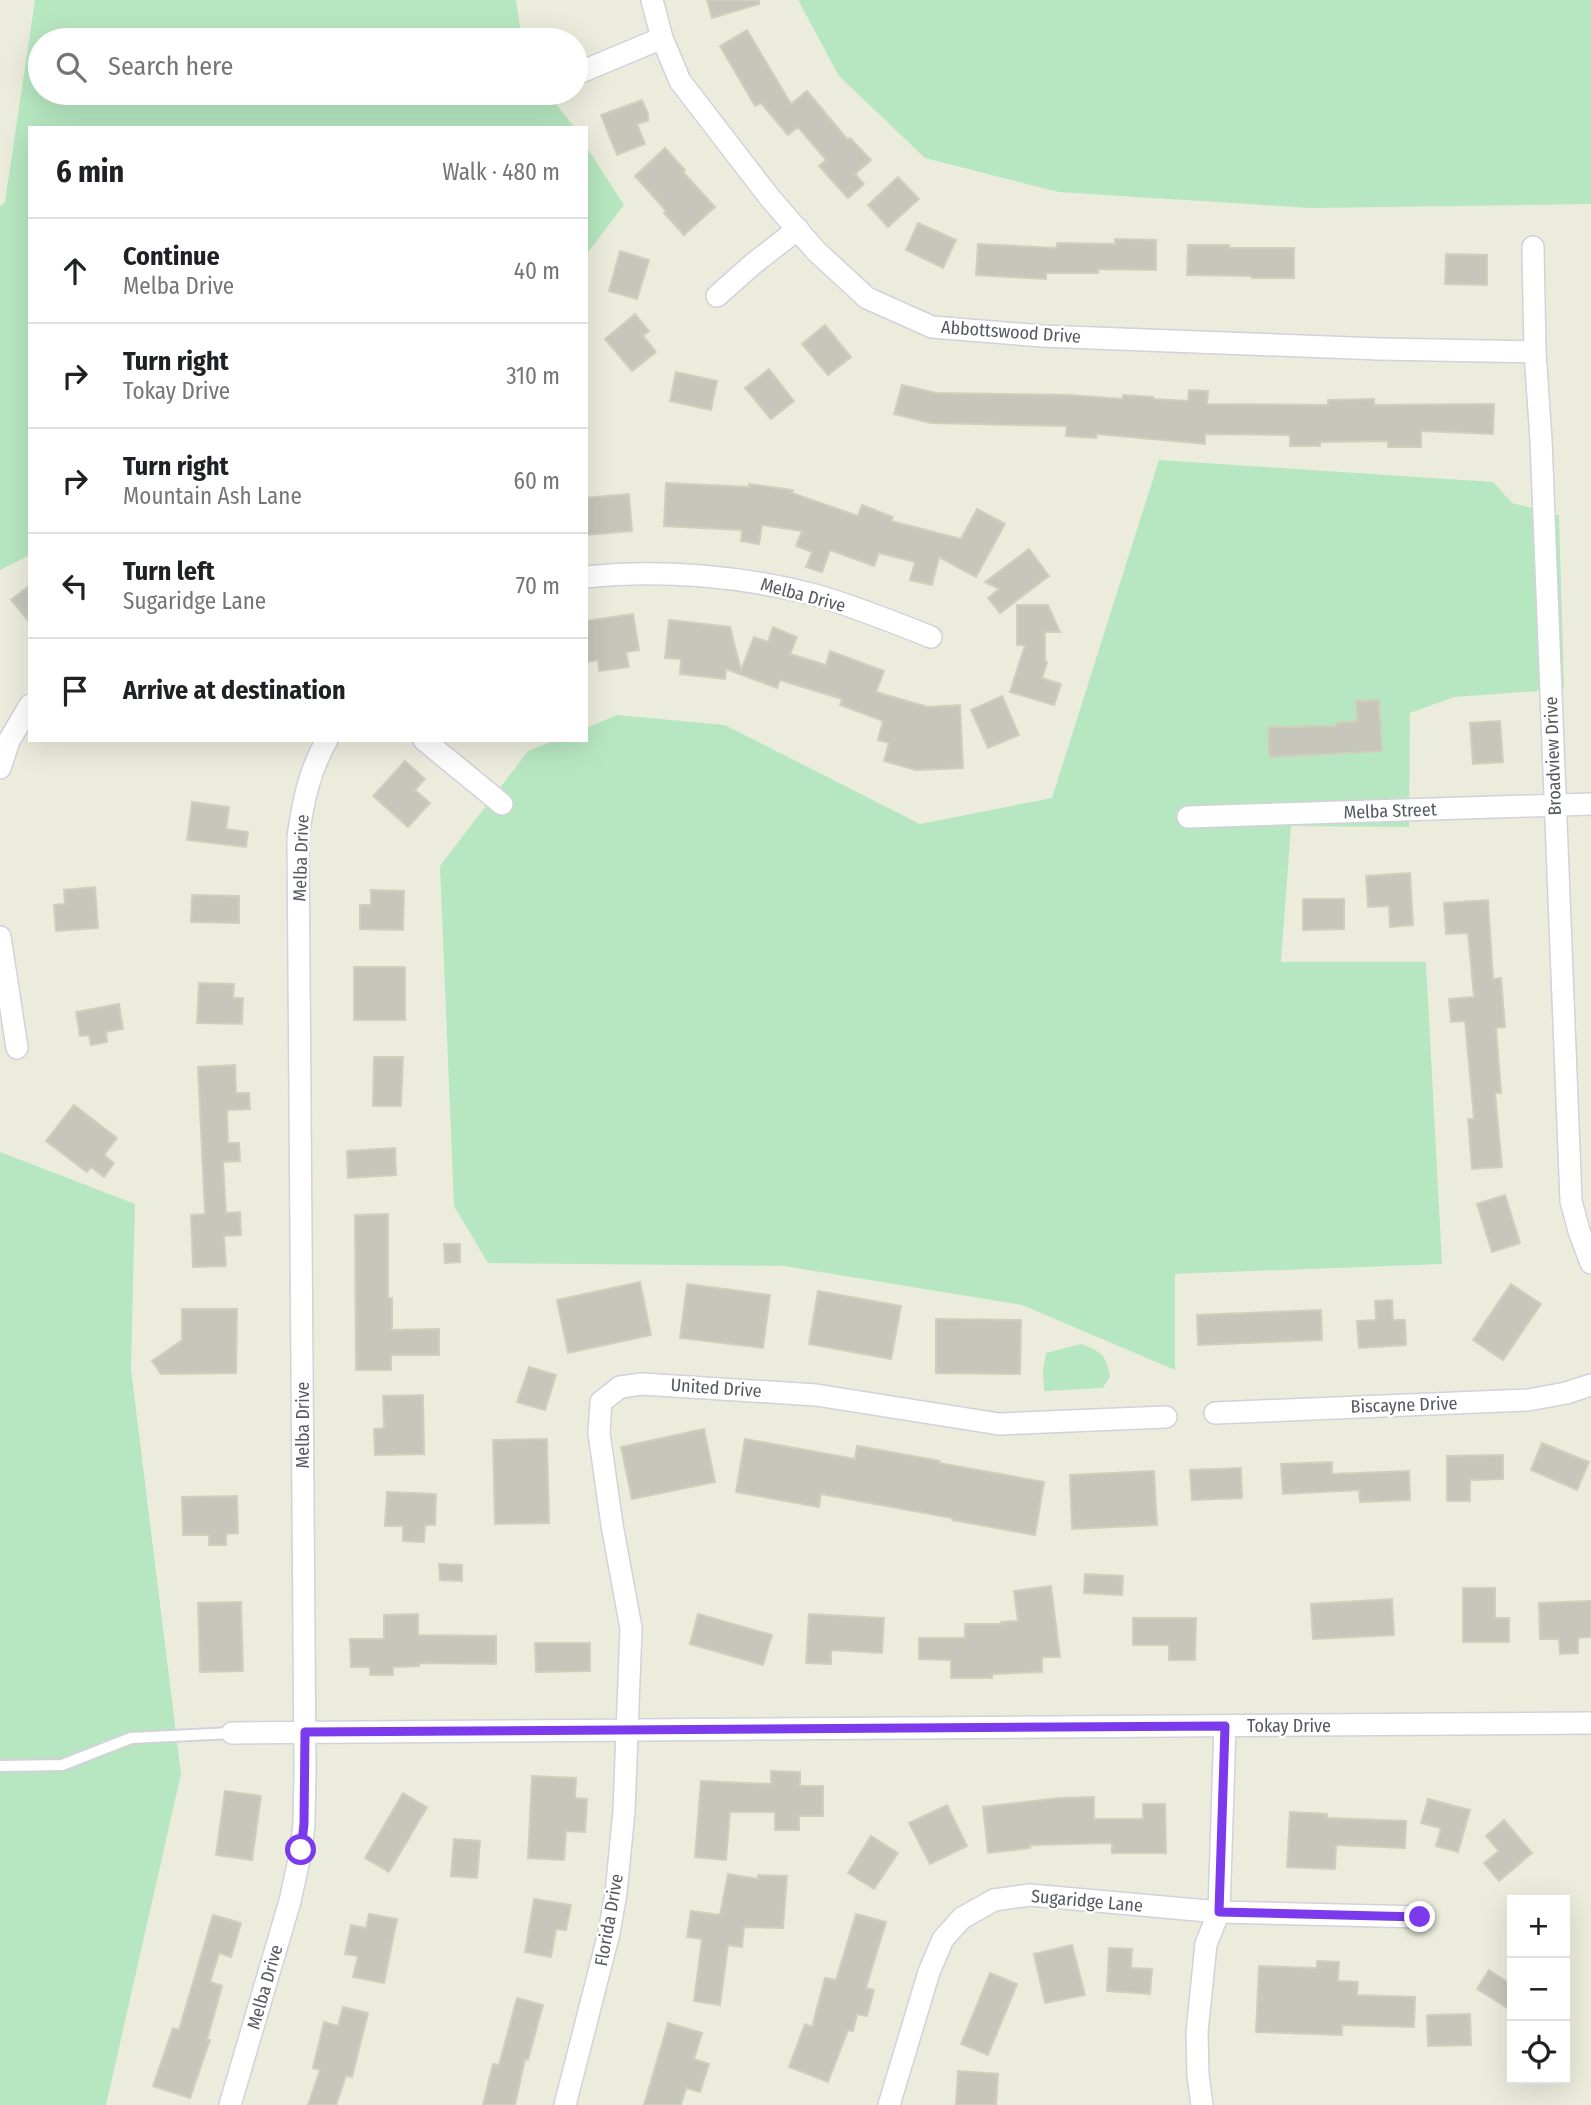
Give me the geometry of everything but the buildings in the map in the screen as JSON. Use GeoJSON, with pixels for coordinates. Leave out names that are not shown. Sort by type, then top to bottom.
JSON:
{"type":"FeatureCollection","features":[{"type":"Feature","properties":{"kind":"street","name":"Abbottswood Drive"},"geometry":{"type":"LineString","coordinates":[[652,0],[662,38],[676,73],[691,97],[770,198],[816,251],[867,298],[932,327],[1042,336],[1535,352]]}},
{"type":"Feature","properties":{"kind":"street"},"geometry":{"type":"LineString","coordinates":[[588,69],[662,38]]}},
{"type":"Feature","properties":{"kind":"street"},"geometry":{"type":"LineString","coordinates":[[717,296],[797,229]]}},
{"type":"Feature","properties":{"kind":"street","name":"Broadview Drive"},"geometry":{"type":"LineString","coordinates":[[1533,247],[1535,352],[1541,440],[1571,1201],[1591,1263]]}},
{"type":"Feature","properties":{"kind":"street","name":"Melba Drive"},"geometry":{"type":"LineString","coordinates":[[588,578],[614,574],[742,579],[815,596],[931,637]]}},
{"type":"Feature","properties":{"kind":"street"},"geometry":{"type":"LineString","coordinates":[[0,768],[9,741],[28,708]]}},
{"type":"Feature","properties":{"kind":"street","name":"Melba Drive"},"geometry":{"type":"LineString","coordinates":[[230,2105],[289,1901],[304,1824],[299,837],[308,780],[326,742]]}},
{"type":"Feature","properties":{"kind":"street"},"geometry":{"type":"LineString","coordinates":[[426,742],[502,804]]}},
{"type":"Feature","properties":{"kind":"street","name":"Melba Street"},"geometry":{"type":"LineString","coordinates":[[1188,817],[1591,804]]}},
{"type":"Feature","properties":{"kind":"street"},"geometry":{"type":"LineString","coordinates":[[0,937],[16,1048]]}},
{"type":"Feature","properties":{"kind":"street","name":"United Drive"},"geometry":{"type":"LineString","coordinates":[[627,1730],[631,1628],[598,1433],[601,1402],[620,1387],[642,1384],[816,1395],[999,1424],[1166,1417]]}},
{"type":"Feature","properties":{"kind":"street","name":"Biscayne Drive"},"geometry":{"type":"LineString","coordinates":[[1215,1413],[1528,1401],[1566,1394],[1591,1385]]}},
{"type":"Feature","properties":{"kind":"street","name":"Tokay Drive"},"geometry":{"type":"LineString","coordinates":[[232,1733],[1591,1723]]}},
{"type":"Feature","properties":{"kind":"street"},"geometry":{"type":"LineString","coordinates":[[1202,2105],[1198,2075],[1201,1976],[1206,1944],[1219,1912],[1225,1726]]}},
{"type":"Feature","properties":{"kind":"street","name":"Florida Drive"},"geometry":{"type":"LineString","coordinates":[[565,2105],[592,2005],[616,1893],[624,1811],[627,1730]]}},
{"type":"Feature","properties":{"kind":"street","name":"Sugaridge Lane"},"geometry":{"type":"LineString","coordinates":[[889,2105],[929,1972],[943,1939],[962,1918],[994,1900],[1030,1895],[1219,1912],[1420,1917]]}},
{"type":"Feature","properties":{"kind":"lane"},"geometry":{"type":"LineString","coordinates":[[0,1766],[62,1765],[131,1738],[232,1733]]}},
{"type":"Feature","properties":{"kind":"green space"},"geometry":{"type":"Polygon","coordinates":[[[35,0],[516,0],[520,28],[31,28],[35,0]]]}},
{"type":"Feature","properties":{"kind":"green space"},"geometry":{"type":"Polygon","coordinates":[[[798,0],[1591,0],[1591,204],[1311,208],[1058,192],[925,158],[839,76],[798,0]]]}},
{"type":"Feature","properties":{"kind":"green space"},"geometry":{"type":"Polygon","coordinates":[[[28,47],[28,105],[557,105],[573,126],[28,126],[28,556],[0,570],[0,206],[5,202],[28,47]]]}},
{"type":"Feature","properties":{"kind":"green space"},"geometry":{"type":"Polygon","coordinates":[[[588,149],[624,205],[588,252],[588,149]]]}},
{"type":"Feature","properties":{"kind":"green space"},"geometry":{"type":"Polygon","coordinates":[[[1159,460],[1493,482],[1512,503],[1559,515],[1564,689],[1454,697],[1410,713],[1409,827],[1291,826],[1281,962],[1426,962],[1442,1264],[1175,1274],[1175,1370],[1022,1305],[784,1266],[488,1263],[454,1206],[440,866],[528,751],[550,742],[588,742],[588,727],[617,715],[725,725],[920,824],[1052,798],[1159,460]]]}},
{"type":"Feature","properties":{"kind":"green space"},"geometry":{"type":"Polygon","coordinates":[[[0,1152],[135,1204],[131,1369],[181,1774],[106,2105],[0,2105],[0,1152]]]}},
{"type":"Feature","properties":{"kind":"green space"},"geometry":{"type":"Polygon","coordinates":[[[1081,1344],[1098,1352],[1107,1363],[1110,1376],[1103,1388],[1044,1391],[1046,1353],[1081,1344]]]}},
{"type":"Feature","properties":{"kind":"route"},"geometry":{"type":"LineString","coordinates":[[301,1850],[304,1824],[305,1732],[1225,1726],[1219,1912],[1420,1917]]}}]}
